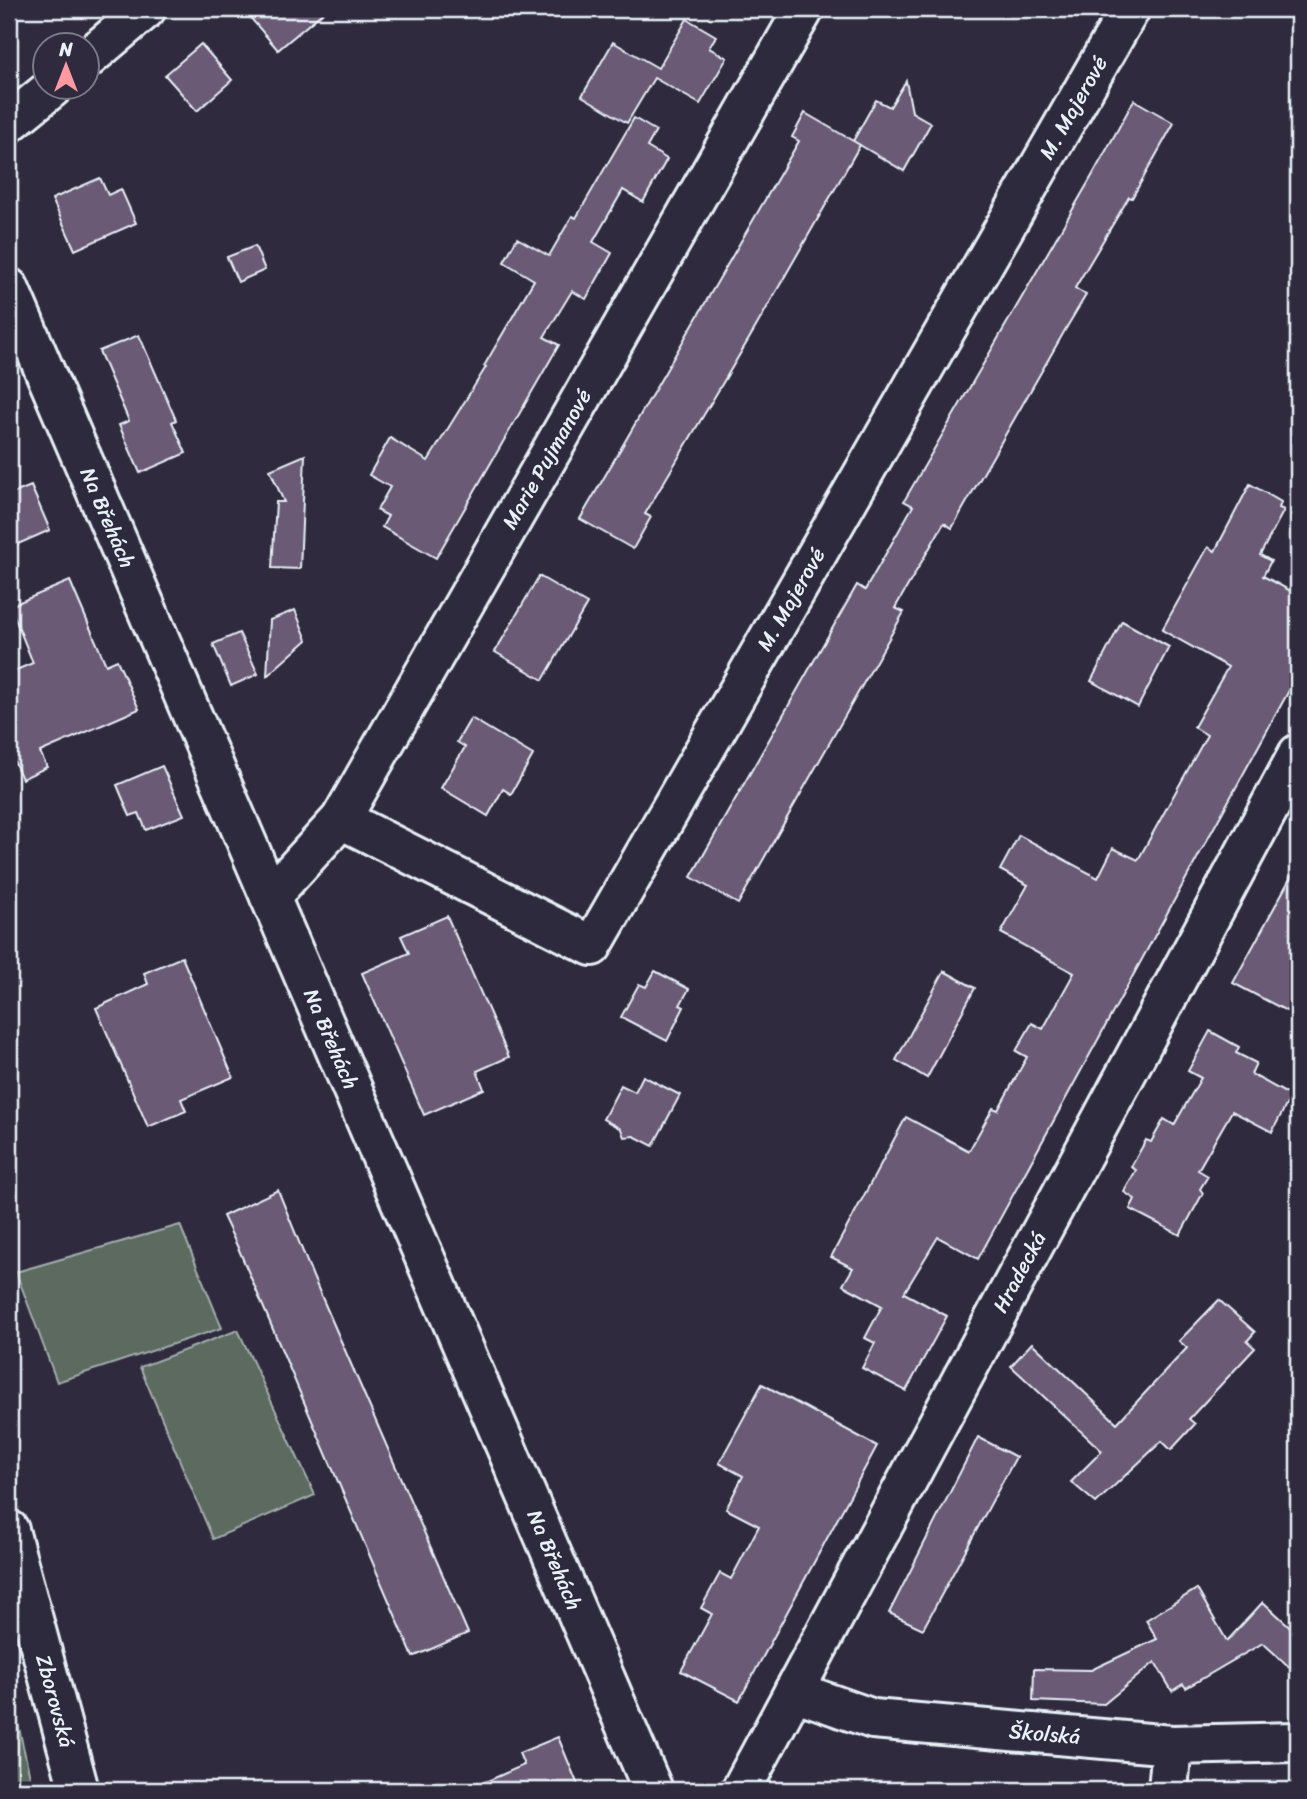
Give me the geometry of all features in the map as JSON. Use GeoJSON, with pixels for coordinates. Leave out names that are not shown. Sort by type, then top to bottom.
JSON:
{"type":"FeatureCollection","features":[{"type":"Feature","properties":{"kind":"street"},"geometry":{"type":"LineString","coordinates":[[102,46],[146,9]]}},
{"type":"Feature","properties":{"kind":"street","name":"Marie Pujmanové"},"geometry":{"type":"LineString","coordinates":[[270,897],[341,819],[804,9]]}},
{"type":"Feature","properties":{"kind":"street","name":"M. Majerové"},"geometry":{"type":"LineString","coordinates":[[341,819],[592,946],[1130,9]]}},
{"type":"Feature","properties":{"kind":"street"},"geometry":{"type":"LineString","coordinates":[[9,123],[35,102]]}},
{"type":"Feature","properties":{"kind":"street","name":"Na Břehách"},"geometry":{"type":"LineString","coordinates":[[9,288],[653,1790]]}},
{"type":"Feature","properties":{"kind":"street","name":"Hradecká"},"geometry":{"type":"LineString","coordinates":[[741,1790],[1298,754]]}},
{"type":"Feature","properties":{"kind":"street","name":"Zborovská"},"geometry":{"type":"LineString","coordinates":[[9,1530],[79,1790]]}},
{"type":"Feature","properties":{"kind":"street","name":"Školská"},"geometry":{"type":"LineString","coordinates":[[794,1691],[873,1719],[1172,1745],[1298,1742]]}},
{"type":"Feature","properties":{"kind":"street"},"geometry":{"type":"LineString","coordinates":[[1168,1790],[1172,1745]]}},
{"type":"Feature","properties":{"kind":"shaded area"},"geometry":{"type":"Polygon","coordinates":[[[180,1225],[222,1328],[57,1382],[16,1272],[180,1225]]]}},
{"type":"Feature","properties":{"kind":"shaded area"},"geometry":{"type":"Polygon","coordinates":[[[238,1330],[315,1495],[213,1539],[140,1367],[238,1330]]]}},
{"type":"Feature","properties":{"kind":"shaded area"},"geometry":{"type":"Polygon","coordinates":[[[9,1684],[33,1790],[9,1790],[9,1684]]]}},
{"type":"Feature","properties":{"kind":"building"},"geometry":{"type":"Polygon","coordinates":[[[243,9],[327,9],[278,50],[243,9]]]}},
{"type":"Feature","properties":{"kind":"building"},"geometry":{"type":"Polygon","coordinates":[[[687,19],[716,36],[709,48],[727,58],[700,104],[654,78],[627,123],[582,96],[613,42],[658,68],[687,19]]]}},
{"type":"Feature","properties":{"kind":"building"},"geometry":{"type":"Polygon","coordinates":[[[201,44],[232,80],[197,111],[165,75],[201,44]]]}},
{"type":"Feature","properties":{"kind":"building"},"geometry":{"type":"Polygon","coordinates":[[[906,81],[912,112],[931,123],[904,171],[853,141],[876,100],[890,107],[906,81]]]}},
{"type":"Feature","properties":{"kind":"building"},"geometry":{"type":"Polygon","coordinates":[[[1134,100],[1174,123],[1132,198],[1129,197],[1075,288],[1086,295],[952,528],[944,523],[895,608],[904,612],[738,904],[691,877],[857,585],[865,590],[913,506],[904,501],[1134,100]]]}},
{"type":"Feature","properties":{"kind":"building"},"geometry":{"type":"Polygon","coordinates":[[[805,113],[860,145],[645,514],[651,517],[633,549],[580,519],[799,141],[792,137],[805,113]]]}},
{"type":"Feature","properties":{"kind":"building"},"geometry":{"type":"Polygon","coordinates":[[[634,118],[656,131],[647,147],[667,159],[643,202],[623,190],[593,242],[612,253],[586,299],[572,291],[544,337],[559,345],[436,558],[382,527],[388,516],[377,510],[390,487],[369,475],[390,438],[428,461],[486,367],[484,366],[534,280],[504,262],[517,238],[549,256],[572,216],[576,218],[634,118]]]}},
{"type":"Feature","properties":{"kind":"building"},"geometry":{"type":"Polygon","coordinates":[[[100,178],[108,195],[121,189],[136,223],[75,250],[52,199],[100,178]]]}},
{"type":"Feature","properties":{"kind":"building"},"geometry":{"type":"Polygon","coordinates":[[[255,246],[265,270],[238,282],[227,257],[255,246]]]}},
{"type":"Feature","properties":{"kind":"building"},"geometry":{"type":"Polygon","coordinates":[[[139,335],[176,420],[172,422],[186,453],[140,473],[119,425],[129,421],[99,351],[139,335]]]}},
{"type":"Feature","properties":{"kind":"building"},"geometry":{"type":"Polygon","coordinates":[[[305,455],[300,569],[272,568],[276,502],[284,502],[270,470],[305,455]]]}},
{"type":"Feature","properties":{"kind":"building"},"geometry":{"type":"Polygon","coordinates":[[[1250,484],[1281,502],[1279,508],[1284,510],[1260,555],[1271,561],[1263,576],[1298,595],[1298,674],[978,1259],[938,1237],[904,1293],[947,1316],[906,1391],[862,1368],[875,1343],[865,1338],[882,1306],[843,1285],[853,1268],[831,1257],[906,1117],[969,1151],[993,1108],[998,1110],[1027,1057],[1016,1051],[1032,1023],[1043,1029],[1074,973],[1001,933],[1028,885],[1000,870],[1019,835],[1098,878],[1113,848],[1138,860],[1207,735],[1194,727],[1228,667],[1162,630],[1208,547],[1215,551],[1250,484]]]}},
{"type":"Feature","properties":{"kind":"building"},"geometry":{"type":"Polygon","coordinates":[[[31,486],[50,530],[9,548],[9,495],[31,486]]]}},
{"type":"Feature","properties":{"kind":"building"},"geometry":{"type":"Polygon","coordinates":[[[539,576],[587,604],[543,680],[495,652],[539,576]]]}},
{"type":"Feature","properties":{"kind":"building"},"geometry":{"type":"Polygon","coordinates":[[[70,581],[106,665],[117,660],[139,709],[40,752],[47,767],[22,779],[9,750],[9,673],[33,663],[10,606],[70,581]]]}},
{"type":"Feature","properties":{"kind":"building"},"geometry":{"type":"Polygon","coordinates":[[[295,610],[307,640],[267,676],[270,620],[295,610]]]}},
{"type":"Feature","properties":{"kind":"building"},"geometry":{"type":"Polygon","coordinates":[[[1122,621],[1169,647],[1138,707],[1091,681],[1122,621]]]}},
{"type":"Feature","properties":{"kind":"building"},"geometry":{"type":"Polygon","coordinates":[[[239,633],[258,674],[231,686],[213,644],[239,633]]]}},
{"type":"Feature","properties":{"kind":"building"},"geometry":{"type":"Polygon","coordinates":[[[471,718],[533,755],[511,794],[503,789],[488,816],[441,788],[465,747],[457,742],[471,718]]]}},
{"type":"Feature","properties":{"kind":"building"},"geometry":{"type":"Polygon","coordinates":[[[162,766],[184,815],[146,830],[139,813],[130,816],[117,785],[162,766]]]}},
{"type":"Feature","properties":{"kind":"building"},"geometry":{"type":"Polygon","coordinates":[[[1298,864],[1298,1017],[1233,983],[1298,864]]]}},
{"type":"Feature","properties":{"kind":"building"},"geometry":{"type":"Polygon","coordinates":[[[447,916],[509,1057],[477,1071],[484,1089],[424,1115],[362,973],[409,953],[401,936],[447,916]]]}},
{"type":"Feature","properties":{"kind":"building"},"geometry":{"type":"Polygon","coordinates":[[[182,957],[233,1077],[181,1099],[186,1111],[148,1127],[96,1008],[148,984],[144,973],[182,957]]]}},
{"type":"Feature","properties":{"kind":"building"},"geometry":{"type":"Polygon","coordinates":[[[655,971],[689,989],[680,1005],[684,1007],[667,1041],[621,1017],[639,984],[646,987],[655,971]]]}},
{"type":"Feature","properties":{"kind":"building"},"geometry":{"type":"Polygon","coordinates":[[[944,971],[975,988],[927,1078],[896,1060],[944,971]]]}},
{"type":"Feature","properties":{"kind":"building"},"geometry":{"type":"Polygon","coordinates":[[[1210,1031],[1239,1047],[1236,1053],[1256,1063],[1251,1074],[1291,1096],[1272,1132],[1232,1111],[1198,1170],[1208,1176],[1200,1189],[1203,1193],[1180,1235],[1130,1209],[1135,1199],[1124,1192],[1136,1170],[1131,1167],[1146,1140],[1151,1142],[1164,1119],[1174,1125],[1201,1078],[1188,1071],[1210,1031]]]}},
{"type":"Feature","properties":{"kind":"building"},"geometry":{"type":"Polygon","coordinates":[[[643,1076],[680,1095],[653,1146],[634,1136],[624,1137],[621,1129],[603,1119],[621,1085],[635,1092],[643,1076]]]}},
{"type":"Feature","properties":{"kind":"building"},"geometry":{"type":"Polygon","coordinates":[[[278,1190],[468,1633],[413,1657],[223,1216],[278,1190]]]}},
{"type":"Feature","properties":{"kind":"building"},"geometry":{"type":"Polygon","coordinates":[[[1219,1300],[1255,1332],[1247,1341],[1255,1348],[1189,1419],[1195,1424],[1171,1450],[1162,1441],[1096,1503],[1071,1482],[1102,1451],[1011,1366],[1032,1343],[1117,1423],[1187,1348],[1179,1341],[1219,1300]]]}},
{"type":"Feature","properties":{"kind":"building"},"geometry":{"type":"Polygon","coordinates":[[[762,1384],[877,1446],[739,1701],[681,1671],[712,1614],[701,1608],[720,1573],[731,1579],[759,1526],[726,1509],[743,1476],[719,1463],[762,1384]]]}},
{"type":"Feature","properties":{"kind":"building"},"geometry":{"type":"Polygon","coordinates":[[[978,1437],[1016,1457],[923,1629],[889,1613],[978,1437]]]}},
{"type":"Feature","properties":{"kind":"building"},"geometry":{"type":"Polygon","coordinates":[[[1197,1589],[1227,1641],[1263,1602],[1298,1634],[1298,1675],[1263,1643],[1186,1688],[1183,1684],[1172,1691],[1155,1662],[1104,1704],[1033,1701],[1034,1669],[1091,1670],[1157,1639],[1146,1620],[1197,1589]]]}},
{"type":"Feature","properties":{"kind":"building"},"geometry":{"type":"Polygon","coordinates":[[[558,1737],[580,1790],[467,1790],[524,1765],[519,1753],[558,1737]]]}}]}
